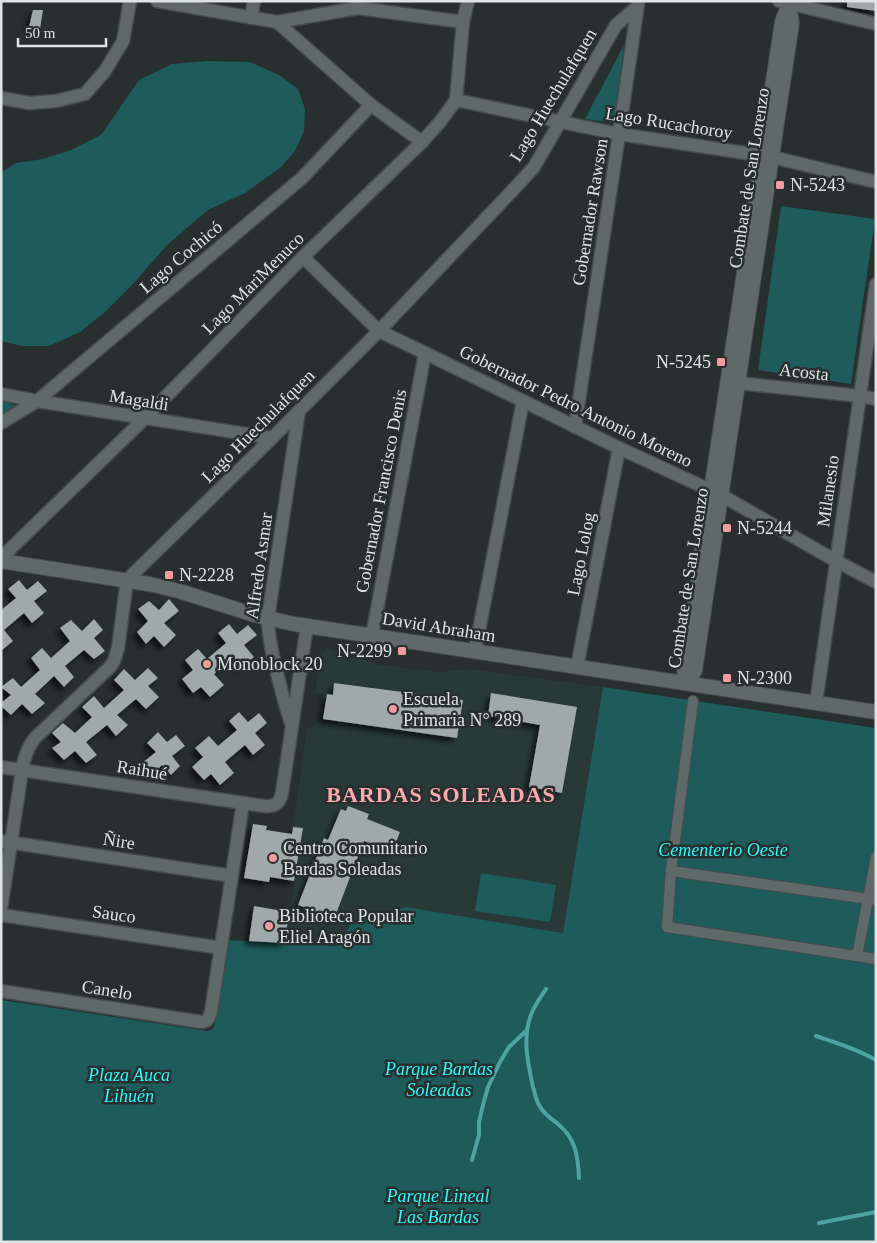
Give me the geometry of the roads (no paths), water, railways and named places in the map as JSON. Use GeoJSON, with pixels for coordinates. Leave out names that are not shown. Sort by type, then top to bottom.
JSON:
{"type":"FeatureCollection","features":[{"type":"Feature","properties":{"kind":"main road","name":"Combate de San Lorenzo"},"geometry":{"type":"LineString","coordinates":[[687,683],[684,669],[716,492],[733,382],[767,157],[782,22],[786,2]]}},
{"type":"Feature","properties":{"kind":"main road","name":"David Abraham"},"geometry":{"type":"LineString","coordinates":[[1,559],[127,580],[179,591],[268,618],[307,626],[876,712]]}},
{"type":"Feature","properties":{"kind":"street"},"geometry":{"type":"LineString","coordinates":[[1,98],[29,103],[56,101],[85,94],[105,71],[123,41],[130,1]]}},
{"type":"Feature","properties":{"kind":"street"},"geometry":{"type":"LineString","coordinates":[[157,1],[277,22],[358,8],[464,22]]}},
{"type":"Feature","properties":{"kind":"street"},"geometry":{"type":"LineString","coordinates":[[251,18],[254,1]]}},
{"type":"Feature","properties":{"kind":"street"},"geometry":{"type":"LineString","coordinates":[[456,100],[468,1]]}},
{"type":"Feature","properties":{"kind":"street"},"geometry":{"type":"LineString","coordinates":[[786,2],[876,24]]}},
{"type":"Feature","properties":{"kind":"street","name":"Lago Huechulafquen"},"geometry":{"type":"LineString","coordinates":[[127,580],[379,331],[534,167],[616,25],[637,4]]}},
{"type":"Feature","properties":{"kind":"street","name":"Gobernador Rawson"},"geometry":{"type":"LineString","coordinates":[[575,427],[637,4]]}},
{"type":"Feature","properties":{"kind":"street"},"geometry":{"type":"LineString","coordinates":[[277,22],[371,105],[422,142]]}},
{"type":"Feature","properties":{"kind":"street","name":"Lago Rucachoroy"},"geometry":{"type":"LineString","coordinates":[[456,100],[619,134],[767,157],[876,181]]}},
{"type":"Feature","properties":{"kind":"street","name":"Lago MariMenuco"},"geometry":{"type":"LineString","coordinates":[[1,559],[145,418],[303,257],[422,142],[456,100]]}},
{"type":"Feature","properties":{"kind":"street","name":"Lago Cochicó"},"geometry":{"type":"LineString","coordinates":[[1,423],[37,401],[302,178],[371,105]]}},
{"type":"Feature","properties":{"kind":"street","name":"Gobernador Pedro Antonio Moreno"},"geometry":{"type":"LineString","coordinates":[[303,257],[379,331],[575,427],[716,492],[876,582]]}},
{"type":"Feature","properties":{"kind":"street","name":"Milanesio"},"geometry":{"type":"LineString","coordinates":[[816,703],[876,284]]}},
{"type":"Feature","properties":{"kind":"street","name":"Gobernador Francisco Denis"},"geometry":{"type":"LineString","coordinates":[[372,636],[425,353]]}},
{"type":"Feature","properties":{"kind":"street","name":"Acosta"},"geometry":{"type":"LineString","coordinates":[[733,382],[860,396],[876,400]]}},
{"type":"Feature","properties":{"kind":"street","name":"Magaldi"},"geometry":{"type":"LineString","coordinates":[[1,394],[272,438]]}},
{"type":"Feature","properties":{"kind":"street"},"geometry":{"type":"LineString","coordinates":[[476,651],[523,401]]}},
{"type":"Feature","properties":{"kind":"street","name":"Alfredo Asmar"},"geometry":{"type":"LineString","coordinates":[[292,725],[273,658],[268,632],[268,618],[299,411]]}},
{"type":"Feature","properties":{"kind":"street","name":"Lago Lolog"},"geometry":{"type":"LineString","coordinates":[[577,667],[619,448]]}},
{"type":"Feature","properties":{"kind":"street"},"geometry":{"type":"LineString","coordinates":[[1,909],[6,841],[26,752],[35,738],[110,667],[114,661],[118,648],[127,580]]}},
{"type":"Feature","properties":{"kind":"street","name":"Alfredo Asmar"},"geometry":{"type":"LineString","coordinates":[[278,803],[282,793],[307,626]]}},
{"type":"Feature","properties":{"kind":"street"},"geometry":{"type":"LineString","coordinates":[[694,701],[671,871],[667,927],[876,959]]}},
{"type":"Feature","properties":{"kind":"street","name":"Raihué"},"geometry":{"type":"LineString","coordinates":[[1,766],[243,803],[269,806],[278,803]]}},
{"type":"Feature","properties":{"kind":"street"},"geometry":{"type":"LineString","coordinates":[[221,948],[243,803]]}},
{"type":"Feature","properties":{"kind":"street","name":"Ñire"},"geometry":{"type":"LineString","coordinates":[[6,841],[232,876]]}},
{"type":"Feature","properties":{"kind":"street"},"geometry":{"type":"LineString","coordinates":[[857,956],[872,900],[876,856]]}},
{"type":"Feature","properties":{"kind":"street"},"geometry":{"type":"LineString","coordinates":[[671,871],[872,900]]}},
{"type":"Feature","properties":{"kind":"street","name":"Sauco"},"geometry":{"type":"LineString","coordinates":[[1,915],[221,948]]}},
{"type":"Feature","properties":{"kind":"street","name":"Canelo"},"geometry":{"type":"LineString","coordinates":[[1,991],[201,1022],[208,1020],[211,1012],[221,948]]}},
{"type":"Feature","properties":{"kind":"waterway"},"geometry":{"type":"LineString","coordinates":[[546,989],[534,1008],[528,1024],[526,1042],[529,1069],[538,1103],[547,1116],[569,1136],[575,1148],[579,1178]]}},
{"type":"Feature","properties":{"kind":"waterway"},"geometry":{"type":"LineString","coordinates":[[472,1160],[488,1087],[509,1047],[527,1030]]}},
{"type":"Feature","properties":{"kind":"waterway"},"geometry":{"type":"LineString","coordinates":[[816,1036],[854,1049],[876,1060]]}},
{"type":"Feature","properties":{"kind":"waterway"},"geometry":{"type":"LineString","coordinates":[[819,1223],[876,1212]]}},
{"type":"Feature","properties":{"kind":"place","name":"N-5243"},"geometry":{"type":"Point","coordinates":[780,185]}},
{"type":"Feature","properties":{"kind":"place","name":"N-5245"},"geometry":{"type":"Point","coordinates":[721,362]}},
{"type":"Feature","properties":{"kind":"place","name":"N-5244"},"geometry":{"type":"Point","coordinates":[727,528]}},
{"type":"Feature","properties":{"kind":"place","name":"N-2228"},"geometry":{"type":"Point","coordinates":[169,575]}},
{"type":"Feature","properties":{"kind":"place","name":"N-2299"},"geometry":{"type":"Point","coordinates":[402,651]}},
{"type":"Feature","properties":{"kind":"place","name":"Monoblock 20"},"geometry":{"type":"Point","coordinates":[207,664]}},
{"type":"Feature","properties":{"kind":"place","name":"N-2300"},"geometry":{"type":"Point","coordinates":[727,678]}},
{"type":"Feature","properties":{"kind":"place","name":"Escuela Primaria N° 289"},"geometry":{"type":"Point","coordinates":[393,709]}},
{"type":"Feature","properties":{"kind":"place","name":"Centro Comunitario Bardas Soleadas"},"geometry":{"type":"Point","coordinates":[273,858]}},
{"type":"Feature","properties":{"kind":"place","name":"Biblioteca Popular Eliel Aragón"},"geometry":{"type":"Point","coordinates":[269,926]}},
{"type":"Feature","properties":{"kind":"district","name":"BARDAS SOLEADAS"},"geometry":{"type":"Point","coordinates":[441,794]}},
{"type":"Feature","properties":{"kind":"park label","name":"Cementerio Oeste"},"geometry":{"type":"Point","coordinates":[723,850]}},
{"type":"Feature","properties":{"kind":"park label","name":"Parque Bardas Soleadas"},"geometry":{"type":"Point","coordinates":[439,1079]}},
{"type":"Feature","properties":{"kind":"park label","name":"Plaza Auca Lihuén"},"geometry":{"type":"Point","coordinates":[129,1085]}},
{"type":"Feature","properties":{"kind":"park label","name":"Parque Lineal Las Bardas"},"geometry":{"type":"Point","coordinates":[438,1206]}}]}
